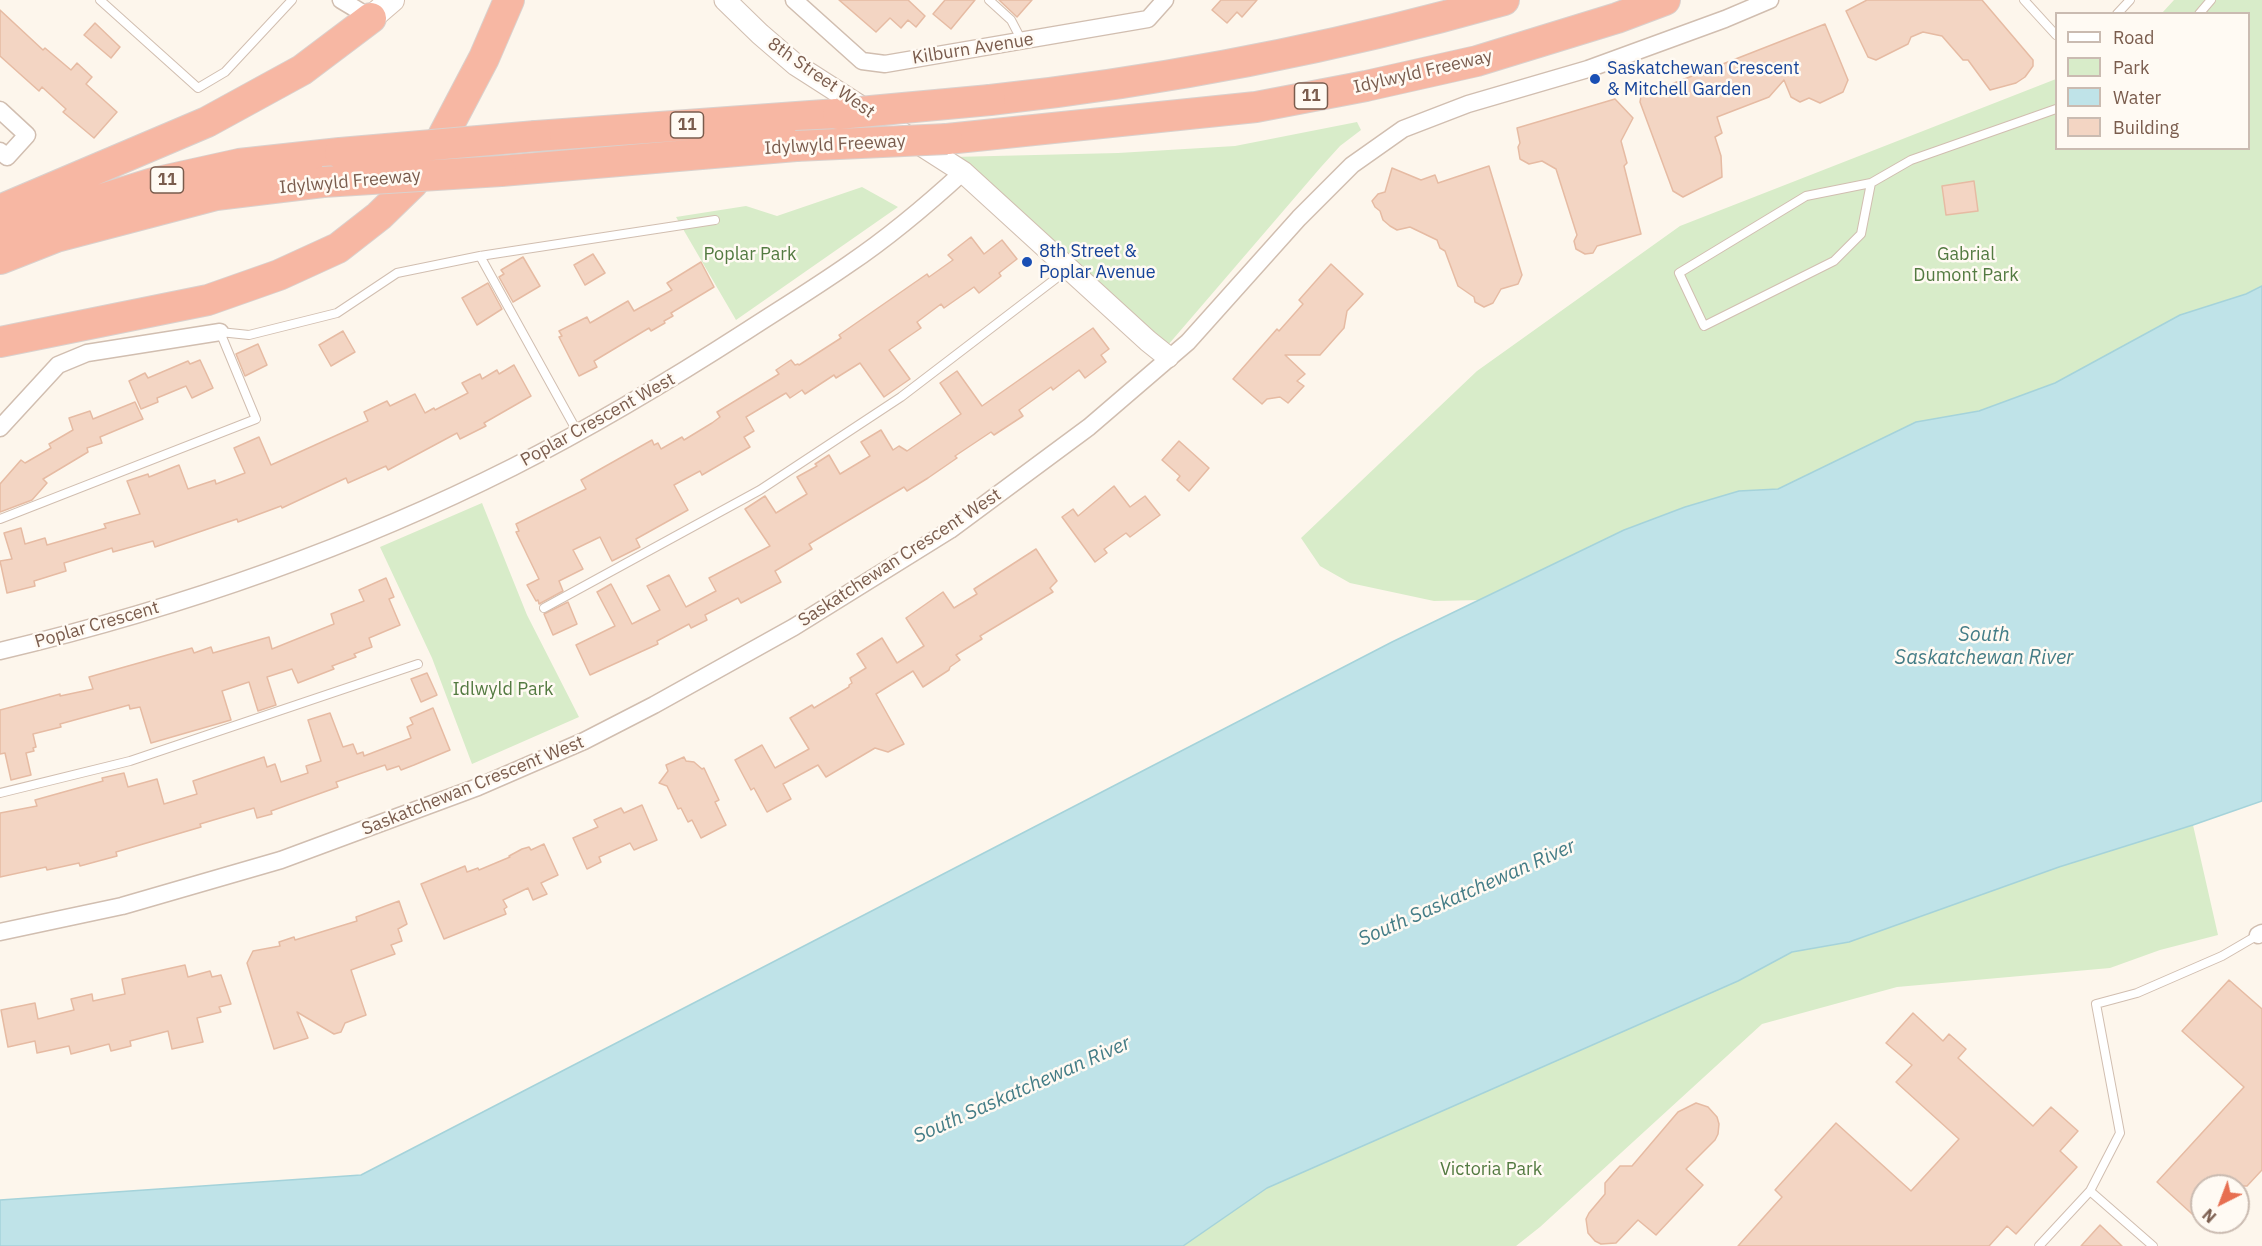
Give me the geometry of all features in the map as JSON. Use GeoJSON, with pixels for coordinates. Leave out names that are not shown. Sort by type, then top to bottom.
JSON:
{"type":"FeatureCollection","features":[{"type":"Feature","properties":{"kind":"highway"},"geometry":{"type":"LineString","coordinates":[[0,342],[208,300],[279,275],[338,248],[379,216],[413,183],[448,126],[484,58],[509,0]]}},
{"type":"Feature","properties":{"kind":"highway","name":"Idylwyld Freeway"},"geometry":{"type":"LineString","coordinates":[[0,231],[153,183],[239,164],[536,136],[838,114],[990,100],[1120,84],[1305,51],[1504,0]]}},
{"type":"Feature","properties":{"kind":"highway","name":"Idylwyld Freeway"},"geometry":{"type":"LineString","coordinates":[[0,259],[56,237],[216,195],[323,182],[501,171],[796,146],[947,139],[1256,107],[1477,62],[1617,18],[1665,0]]}},
{"type":"Feature","properties":{"kind":"highway"},"geometry":{"type":"LineString","coordinates":[[0,210],[207,122],[302,70],[381,9]]}},
{"type":"Feature","properties":{"kind":"street"},"geometry":{"type":"LineString","coordinates":[[341,0],[381,9]]}},
{"type":"Feature","properties":{"kind":"street","name":"8th Street West"},"geometry":{"type":"LineString","coordinates":[[725,0],[796,65],[963,172],[1168,357]]}},
{"type":"Feature","properties":{"kind":"street","name":"Kilburn Avenue"},"geometry":{"type":"LineString","coordinates":[[794,0],[862,61],[885,64],[1148,19],[1165,0]]}},
{"type":"Feature","properties":{"kind":"street","name":"Saskatchewan Crescent West"},"geometry":{"type":"LineString","coordinates":[[0,932],[122,906],[280,860],[440,802],[585,741],[664,700],[794,627],[950,530],[1089,428],[1188,342],[1299,218],[1352,165],[1402,129],[1468,104],[1588,69],[1725,20],[1770,0]]}},
{"type":"Feature","properties":{"kind":"street"},"geometry":{"type":"LineString","coordinates":[[0,110],[27,135],[7,157],[0,151]]}},
{"type":"Feature","properties":{"kind":"street","name":"Poplar Crescent West"},"geometry":{"type":"LineString","coordinates":[[194,597],[288,565],[385,525],[462,491],[578,433],[685,371],[850,264],[926,205],[963,172]]}},
{"type":"Feature","properties":{"kind":"street"},"geometry":{"type":"LineString","coordinates":[[0,428],[58,365],[87,353],[220,332]]}},
{"type":"Feature","properties":{"kind":"street","name":"Poplar Crescent"},"geometry":{"type":"LineString","coordinates":[[0,651],[105,624],[194,597]]}},
{"type":"Feature","properties":{"kind":"lane"},"geometry":{"type":"LineString","coordinates":[[100,0],[198,88],[225,72],[292,0]]}},
{"type":"Feature","properties":{"kind":"lane"},"geometry":{"type":"LineString","coordinates":[[989,0],[1011,20],[1023,42]]}},
{"type":"Feature","properties":{"kind":"lane"},"geometry":{"type":"LineString","coordinates":[[2024,0],[2055,34]]}},
{"type":"Feature","properties":{"kind":"lane"},"geometry":{"type":"LineString","coordinates":[[2119,12],[2130,0]]}},
{"type":"Feature","properties":{"kind":"lane"},"geometry":{"type":"LineString","coordinates":[[2201,12],[2211,0]]}},
{"type":"Feature","properties":{"kind":"lane"},"geometry":{"type":"LineString","coordinates":[[1871,183],[1861,234],[1834,261],[1704,326],[1679,273],[1806,196],[1871,183],[1911,160],[2055,109]]}},
{"type":"Feature","properties":{"kind":"lane"},"geometry":{"type":"LineString","coordinates":[[0,519],[256,419],[220,332],[249,335],[337,313],[397,273],[480,256],[715,220]]}},
{"type":"Feature","properties":{"kind":"lane"},"geometry":{"type":"LineString","coordinates":[[480,256],[578,433]]}},
{"type":"Feature","properties":{"kind":"lane"},"geometry":{"type":"LineString","coordinates":[[544,608],[760,490],[901,397],[1070,267]]}},
{"type":"Feature","properties":{"kind":"lane"},"geometry":{"type":"LineString","coordinates":[[0,793],[130,761],[418,663]]}},
{"type":"Feature","properties":{"kind":"lane"},"geometry":{"type":"LineString","coordinates":[[2039,1246],[2090,1191],[2120,1133],[2096,1004],[2137,993],[2222,956],[2260,934]]}},
{"type":"Feature","properties":{"kind":"lane"},"geometry":{"type":"LineString","coordinates":[[2090,1191],[2152,1246]]}},
{"type":"Feature","properties":{"kind":"green space","name":"Gabrial Dumont Park"},"geometry":{"type":"Polygon","coordinates":[[[2174,0],[2262,0],[2262,286],[2246,294],[2180,315],[2055,383],[1979,411],[1916,422],[1778,489],[1739,491],[1685,507],[1624,530],[1482,600],[1434,601],[1350,583],[1320,566],[1301,538],[1477,371],[1680,226],[2055,79],[2055,150],[2250,150],[2250,12],[2163,12],[2174,0]]]}},
{"type":"Feature","properties":{"kind":"green space"},"geometry":{"type":"Polygon","coordinates":[[[1357,122],[1361,130],[1340,146],[1321,167],[1168,345],[953,157],[1118,153],[1235,146],[1357,122]]]}},
{"type":"Feature","properties":{"kind":"green space","name":"Poplar Park"},"geometry":{"type":"Polygon","coordinates":[[[862,187],[898,207],[736,320],[676,217],[746,206],[777,216],[862,187]]]}},
{"type":"Feature","properties":{"kind":"green space","name":"Idlwyld Park"},"geometry":{"type":"Polygon","coordinates":[[[482,503],[527,615],[579,717],[472,764],[432,658],[380,547],[482,503]]]}},
{"type":"Feature","properties":{"kind":"green space","name":"Victoria Park"},"geometry":{"type":"Polygon","coordinates":[[[2193,825],[2218,935],[2160,950],[2110,968],[1897,987],[1762,1024],[1540,1227],[1516,1246],[1183,1246],[1267,1188],[1738,981],[1792,952],[1849,942],[2059,867],[2193,825]]]}},
{"type":"Feature","properties":{"kind":"water","name":"South Saskatchewan River"},"geometry":{"type":"Polygon","coordinates":[[[2262,286],[2262,801],[2059,867],[1849,942],[1792,952],[1738,981],[1267,1188],[1183,1246],[0,1246],[0,1200],[361,1175],[1392,642],[1624,530],[1685,507],[1739,491],[1778,489],[1916,422],[1979,411],[2055,383],[2180,315],[2246,294],[2262,286]]]}},
{"type":"Feature","properties":{"kind":"building"},"geometry":{"type":"Polygon","coordinates":[[[839,0],[908,0],[925,16],[916,27],[908,20],[901,28],[890,18],[876,32],[839,0]]]}},
{"type":"Feature","properties":{"kind":"building"},"geometry":{"type":"Polygon","coordinates":[[[945,0],[975,0],[951,29],[933,14],[945,0]]]}},
{"type":"Feature","properties":{"kind":"building"},"geometry":{"type":"Polygon","coordinates":[[[999,0],[1032,0],[1017,17],[999,0]]]}},
{"type":"Feature","properties":{"kind":"building"},"geometry":{"type":"Polygon","coordinates":[[[1221,0],[1257,0],[1242,17],[1237,12],[1227,23],[1212,10],[1221,0]]]}},
{"type":"Feature","properties":{"kind":"building"},"geometry":{"type":"Polygon","coordinates":[[[1867,0],[1982,0],[2033,60],[2033,66],[2025,77],[2016,83],[1990,90],[1968,60],[1963,60],[1942,36],[1923,32],[1911,37],[1908,44],[1876,60],[1868,57],[1846,11],[1867,0]]]}},
{"type":"Feature","properties":{"kind":"building"},"geometry":{"type":"Polygon","coordinates":[[[0,10],[43,50],[45,48],[71,70],[77,63],[92,77],[86,84],[117,112],[94,138],[63,112],[66,109],[42,87],[39,91],[0,56],[0,10]]]}},
{"type":"Feature","properties":{"kind":"building"},"geometry":{"type":"Polygon","coordinates":[[[95,23],[120,47],[111,58],[84,35],[95,23]]]}},
{"type":"Feature","properties":{"kind":"building"},"geometry":{"type":"Polygon","coordinates":[[[1825,24],[1848,80],[1843,92],[1820,103],[1809,98],[1800,102],[1791,97],[1784,80],[1769,97],[1717,117],[1722,133],[1715,137],[1721,156],[1722,177],[1683,197],[1673,191],[1640,102],[1641,96],[1825,24]]]}},
{"type":"Feature","properties":{"kind":"building"},"geometry":{"type":"Polygon","coordinates":[[[1615,99],[1633,118],[1621,141],[1627,163],[1624,166],[1641,234],[1597,246],[1593,253],[1585,254],[1576,249],[1574,241],[1577,235],[1556,169],[1542,161],[1529,164],[1520,159],[1517,128],[1615,99]]]}},
{"type":"Feature","properties":{"kind":"building"},"geometry":{"type":"Polygon","coordinates":[[[1489,166],[1522,275],[1518,284],[1501,289],[1493,303],[1484,307],[1458,286],[1445,251],[1440,248],[1437,240],[1410,227],[1397,230],[1390,226],[1383,220],[1380,211],[1372,201],[1378,194],[1385,192],[1392,168],[1421,180],[1435,175],[1438,183],[1489,166]]]}},
{"type":"Feature","properties":{"kind":"building"},"geometry":{"type":"Polygon","coordinates":[[[1974,181],[1978,211],[1946,215],[1942,186],[1974,181]]]}},
{"type":"Feature","properties":{"kind":"building"},"geometry":{"type":"Polygon","coordinates":[[[971,237],[984,254],[1002,240],[1017,259],[999,273],[1001,276],[979,293],[974,287],[944,308],[941,304],[917,322],[921,328],[889,350],[910,379],[884,397],[860,363],[836,378],[834,375],[805,394],[802,390],[790,398],[786,393],[746,417],[754,431],[744,437],[750,447],[702,475],[700,471],[674,485],[688,510],[636,539],[640,547],[612,561],[600,537],[573,550],[583,569],[559,581],[563,591],[539,604],[538,600],[536,601],[527,585],[539,579],[516,532],[519,531],[516,524],[586,489],[581,480],[652,440],[654,445],[658,443],[661,449],[682,437],[684,440],[712,423],[720,417],[717,412],[779,374],[776,370],[791,360],[795,365],[799,365],[841,338],[839,335],[927,274],[929,277],[953,260],[948,255],[971,237]]]}},
{"type":"Feature","properties":{"kind":"building"},"geometry":{"type":"Polygon","coordinates":[[[593,254],[605,273],[585,285],[574,265],[593,254]]]}},
{"type":"Feature","properties":{"kind":"building"},"geometry":{"type":"Polygon","coordinates":[[[523,257],[540,286],[513,302],[499,277],[504,274],[501,270],[523,257]]]}},
{"type":"Feature","properties":{"kind":"building"},"geometry":{"type":"Polygon","coordinates":[[[701,262],[714,287],[671,313],[673,316],[664,321],[665,323],[651,331],[649,328],[594,361],[597,367],[579,376],[559,337],[562,336],[559,331],[587,317],[590,323],[628,301],[634,311],[672,290],[667,283],[701,262]]]}},
{"type":"Feature","properties":{"kind":"building"},"geometry":{"type":"Polygon","coordinates":[[[1331,264],[1363,294],[1347,311],[1344,328],[1320,355],[1285,355],[1305,374],[1297,381],[1304,386],[1288,403],[1280,397],[1267,399],[1262,404],[1233,379],[1277,329],[1279,331],[1303,304],[1299,300],[1331,264]]]}},
{"type":"Feature","properties":{"kind":"building"},"geometry":{"type":"Polygon","coordinates":[[[488,283],[502,309],[477,325],[462,298],[488,283]]]}},
{"type":"Feature","properties":{"kind":"building"},"geometry":{"type":"Polygon","coordinates":[[[1093,328],[1109,349],[1101,355],[1106,362],[1085,378],[1079,370],[1053,390],[1051,387],[1019,410],[1023,416],[994,435],[991,432],[955,456],[957,458],[928,478],[907,491],[904,487],[809,544],[812,549],[775,571],[781,582],[741,603],[738,598],[705,615],[707,620],[691,628],[689,624],[657,641],[658,644],[590,675],[576,645],[615,626],[597,592],[611,584],[632,624],[660,610],[647,586],[669,575],[686,607],[716,591],[709,578],[770,546],[745,509],[765,496],[776,513],[807,494],[797,477],[817,466],[815,464],[829,455],[840,474],[870,456],[861,442],[881,430],[893,450],[899,446],[907,451],[961,414],[940,383],[957,371],[982,406],[1093,328]]]}},
{"type":"Feature","properties":{"kind":"building"},"geometry":{"type":"Polygon","coordinates":[[[343,331],[355,352],[331,366],[319,345],[343,331]]]}},
{"type":"Feature","properties":{"kind":"building"},"geometry":{"type":"Polygon","coordinates":[[[258,344],[267,365],[245,376],[236,354],[258,344]]]}},
{"type":"Feature","properties":{"kind":"building"},"geometry":{"type":"Polygon","coordinates":[[[200,360],[213,388],[192,398],[186,386],[157,398],[158,402],[141,409],[129,381],[145,373],[148,378],[188,361],[190,364],[200,360]]]}},
{"type":"Feature","properties":{"kind":"building"},"geometry":{"type":"Polygon","coordinates":[[[514,365],[531,396],[484,423],[486,426],[460,439],[457,433],[388,470],[386,466],[348,483],[346,478],[282,508],[281,506],[238,522],[237,519],[155,547],[153,541],[113,552],[112,548],[64,563],[66,571],[34,581],[35,586],[7,593],[0,561],[12,559],[4,533],[21,528],[25,544],[45,538],[47,545],[106,528],[104,524],[140,514],[127,481],[148,474],[149,477],[179,465],[188,489],[215,480],[216,484],[245,473],[234,448],[259,437],[271,465],[368,421],[364,412],[387,401],[390,406],[415,394],[425,413],[468,393],[462,383],[480,374],[482,379],[497,370],[499,374],[514,365]]]}},
{"type":"Feature","properties":{"kind":"building"},"geometry":{"type":"Polygon","coordinates":[[[135,402],[143,419],[100,437],[102,443],[87,448],[88,452],[43,479],[47,483],[32,500],[0,512],[0,484],[21,460],[25,463],[51,448],[49,444],[73,430],[69,418],[90,411],[93,419],[135,402]]]}},
{"type":"Feature","properties":{"kind":"building"},"geometry":{"type":"Polygon","coordinates":[[[1179,441],[1209,468],[1189,491],[1177,480],[1180,476],[1162,460],[1179,441]]]}},
{"type":"Feature","properties":{"kind":"building"},"geometry":{"type":"Polygon","coordinates":[[[1114,486],[1130,507],[1145,496],[1160,515],[1130,537],[1126,533],[1104,549],[1107,553],[1095,562],[1062,517],[1073,509],[1078,516],[1114,486]]]}},
{"type":"Feature","properties":{"kind":"building"},"geometry":{"type":"Polygon","coordinates":[[[1036,549],[1057,581],[1050,588],[1053,592],[980,636],[982,639],[956,655],[960,660],[949,670],[923,687],[913,671],[876,694],[904,744],[888,752],[875,748],[826,777],[818,765],[783,784],[791,799],[767,812],[754,788],[751,790],[735,760],[762,745],[775,768],[809,749],[790,718],[812,705],[814,708],[849,687],[852,683],[850,678],[866,668],[857,654],[882,638],[897,663],[924,646],[906,618],[943,592],[954,608],[977,594],[974,589],[1036,549]]]}},
{"type":"Feature","properties":{"kind":"building"},"geometry":{"type":"Polygon","coordinates":[[[386,578],[394,597],[389,599],[400,625],[369,638],[372,647],[354,654],[356,657],[332,666],[334,669],[298,683],[292,669],[267,677],[276,705],[258,711],[249,682],[222,691],[231,720],[151,743],[140,707],[130,709],[129,705],[60,724],[61,727],[33,734],[36,747],[33,748],[34,751],[26,753],[31,775],[11,780],[5,753],[0,754],[0,710],[60,694],[60,696],[93,689],[89,677],[192,648],[194,653],[211,647],[213,653],[269,637],[272,649],[334,624],[331,614],[364,601],[359,590],[386,578]]]}},
{"type":"Feature","properties":{"kind":"building"},"geometry":{"type":"Polygon","coordinates":[[[568,602],[577,624],[553,635],[544,614],[568,602]]]}},
{"type":"Feature","properties":{"kind":"building"},"geometry":{"type":"Polygon","coordinates":[[[427,673],[437,695],[421,702],[411,679],[427,673]]]}},
{"type":"Feature","properties":{"kind":"building"},"geometry":{"type":"Polygon","coordinates":[[[433,708],[450,750],[414,765],[401,770],[399,766],[387,770],[385,765],[336,782],[338,787],[271,811],[272,814],[257,818],[254,808],[200,824],[201,827],[116,852],[117,856],[80,866],[79,863],[47,870],[46,867],[0,877],[0,813],[37,806],[35,800],[124,773],[128,787],[157,779],[164,804],[197,794],[193,781],[264,757],[267,767],[275,764],[281,782],[308,773],[306,766],[321,761],[308,720],[330,713],[343,747],[353,744],[357,754],[363,752],[364,756],[411,738],[407,727],[413,724],[410,718],[433,708]]]}},
{"type":"Feature","properties":{"kind":"building"},"geometry":{"type":"Polygon","coordinates":[[[684,757],[686,761],[694,762],[702,769],[704,768],[719,800],[715,802],[726,825],[701,838],[692,820],[688,822],[681,808],[678,809],[667,786],[659,783],[668,771],[666,765],[684,757]]]}},
{"type":"Feature","properties":{"kind":"building"},"geometry":{"type":"Polygon","coordinates":[[[642,805],[657,840],[634,850],[630,843],[599,857],[601,862],[587,869],[573,838],[598,827],[594,820],[621,808],[624,813],[642,805]]]}},
{"type":"Feature","properties":{"kind":"building"},"geometry":{"type":"Polygon","coordinates":[[[544,844],[558,875],[541,883],[547,894],[533,900],[528,888],[503,900],[507,907],[504,909],[506,914],[444,939],[421,884],[465,866],[467,872],[478,868],[479,870],[510,857],[522,849],[529,847],[531,850],[544,844]]]}},
{"type":"Feature","properties":{"kind":"building"},"geometry":{"type":"Polygon","coordinates":[[[399,901],[407,924],[398,929],[402,941],[391,945],[395,954],[351,970],[366,1015],[345,1023],[341,1032],[334,1034],[297,1012],[308,1038],[274,1049],[247,963],[253,951],[280,946],[279,942],[294,937],[295,940],[357,921],[356,917],[399,901]]]}},
{"type":"Feature","properties":{"kind":"building"},"geometry":{"type":"Polygon","coordinates":[[[185,965],[188,977],[210,971],[212,977],[221,975],[231,1004],[219,1007],[221,1012],[197,1018],[203,1042],[172,1049],[168,1031],[130,1041],[131,1046],[111,1051],[109,1044],[71,1054],[69,1046],[37,1053],[35,1041],[8,1047],[1,1010],[35,1003],[38,1019],[74,1010],[71,999],[92,994],[93,1001],[125,994],[122,979],[185,965]]]}},
{"type":"Feature","properties":{"kind":"building"},"geometry":{"type":"Polygon","coordinates":[[[2229,980],[2262,1009],[2262,1170],[2250,1183],[2250,1174],[2190,1174],[2190,1212],[2157,1182],[2244,1087],[2182,1031],[2229,980]]]}},
{"type":"Feature","properties":{"kind":"building"},"geometry":{"type":"Polygon","coordinates":[[[1913,1013],[1943,1041],[1949,1034],[1966,1049],[1958,1058],[2033,1126],[2051,1107],[2078,1131],[2060,1151],[2077,1167],[2016,1234],[2007,1226],[1989,1246],[1738,1246],[1782,1197],[1775,1190],[1836,1123],[1911,1191],[1959,1139],[1896,1082],[1912,1065],[1886,1043],[1913,1013]]]}},
{"type":"Feature","properties":{"kind":"building"},"geometry":{"type":"Polygon","coordinates":[[[1696,1103],[1708,1107],[1717,1117],[1719,1124],[1715,1140],[1686,1169],[1703,1185],[1656,1235],[1638,1220],[1616,1243],[1601,1244],[1595,1241],[1588,1233],[1586,1219],[1605,1194],[1605,1183],[1620,1166],[1632,1166],[1678,1112],[1696,1103]]]}},
{"type":"Feature","properties":{"kind":"building"},"geometry":{"type":"Polygon","coordinates":[[[2100,1225],[2122,1246],[2081,1246],[2100,1225]]]}},
{"type":"Feature","properties":{"kind":"place","name":"Saskatchewan Crescent & Mitchell Garden"},"geometry":{"type":"Point","coordinates":[1595,79]}},
{"type":"Feature","properties":{"kind":"place","name":"8th Street & Poplar Avenue"},"geometry":{"type":"Point","coordinates":[1027,262]}}]}
